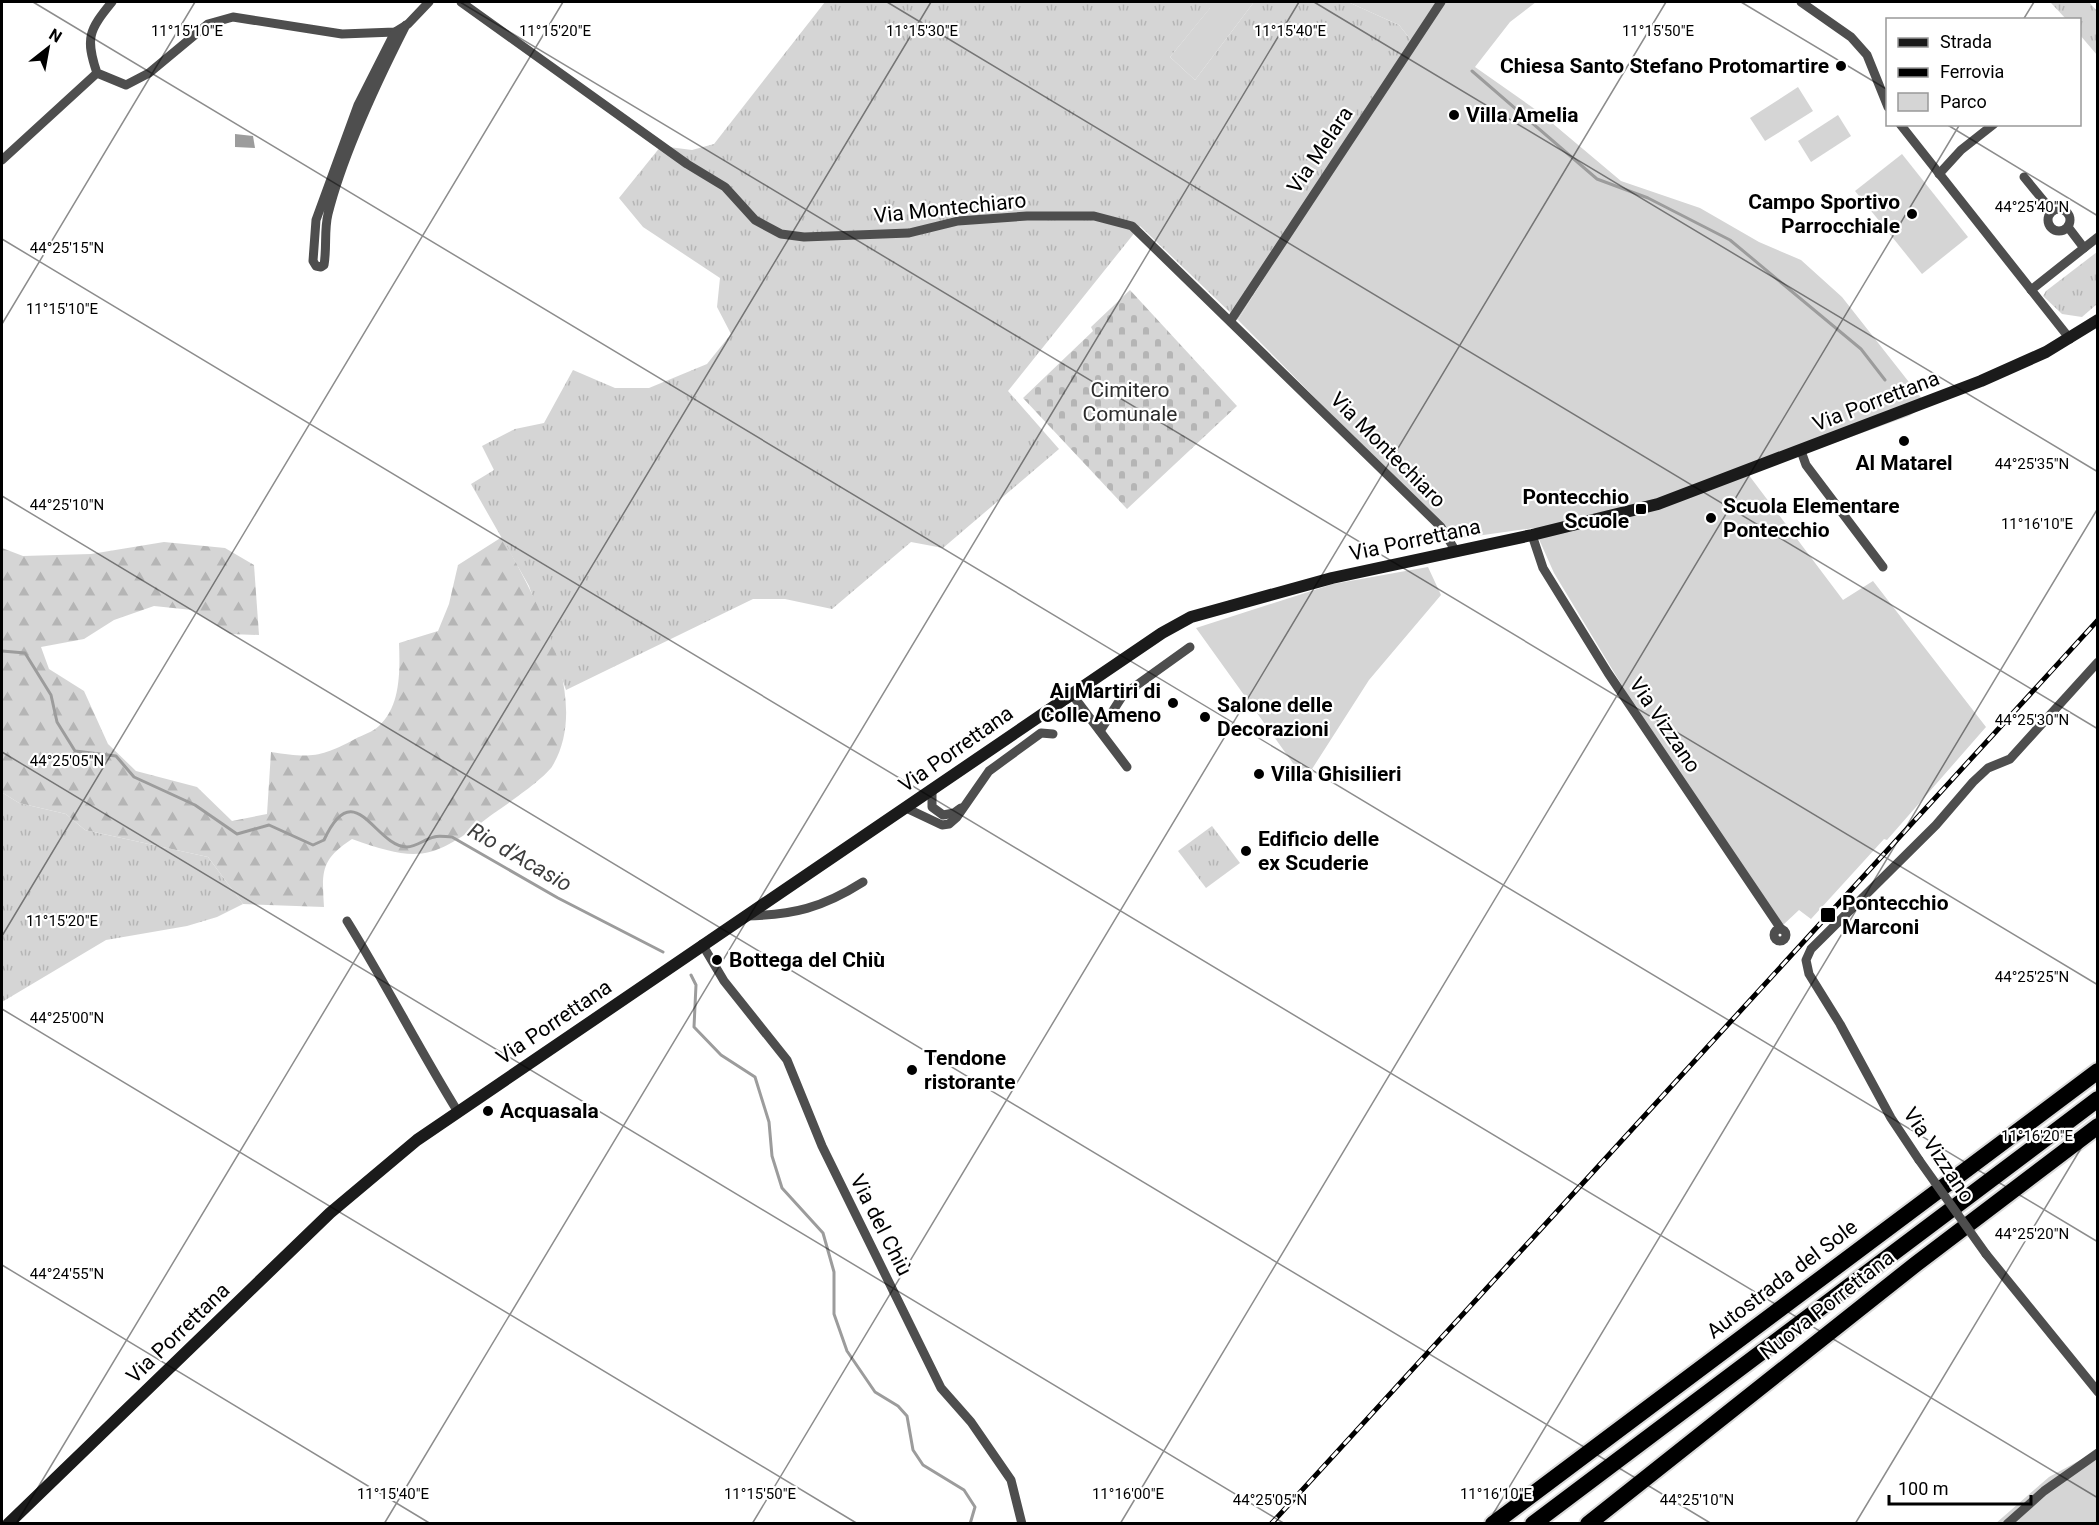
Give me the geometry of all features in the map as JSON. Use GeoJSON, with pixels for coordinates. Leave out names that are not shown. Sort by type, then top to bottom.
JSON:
{"type":"FeatureCollection","features":[{"type":"Feature","properties":{"kind":"highway","name":"Autostrada del Sole"},"geometry":{"type":"LineString","coordinates":[[1493,1524],[2097,1071]]}},
{"type":"Feature","properties":{"kind":"highway"},"geometry":{"type":"LineString","coordinates":[[1533,1524],[2097,1099]]}},
{"type":"Feature","properties":{"kind":"highway","name":"Nuova Porrettana"},"geometry":{"type":"LineString","coordinates":[[1588,1524],[1897,1278],[2097,1126]]}},
{"type":"Feature","properties":{"kind":"main road","name":"Via Porrettana"},"geometry":{"type":"LineString","coordinates":[[8,1524],[353,1192],[417,1140],[1154,638],[1191,617],[1332,578],[1532,535],[1658,504],[1981,381],[2070,339],[2097,320]]}},
{"type":"Feature","properties":{"kind":"street"},"geometry":{"type":"LineString","coordinates":[[111,2],[90,33],[89,50],[97,73],[126,85],[149,73],[208,24],[233,17],[342,34],[394,32],[406,25],[429,2]]}},
{"type":"Feature","properties":{"kind":"street","name":"Via Montechiaro"},"geometry":{"type":"LineString","coordinates":[[462,2],[687,164],[725,187],[755,220],[782,234],[804,237],[909,233],[958,221],[1094,216],[1132,226],[1441,527],[1455,550]]}},
{"type":"Feature","properties":{"kind":"street","name":"Via Melara"},"geometry":{"type":"LineString","coordinates":[[1231,320],[1441,2]]}},
{"type":"Feature","properties":{"kind":"street"},"geometry":{"type":"LineString","coordinates":[[1801,2],[1851,38],[1867,55],[1886,104]]}},
{"type":"Feature","properties":{"kind":"street"},"geometry":{"type":"LineString","coordinates":[[394,32],[358,105],[316,220],[313,261],[316,266],[324,265],[327,216],[345,163],[388,61],[406,25]]}},
{"type":"Feature","properties":{"kind":"street"},"geometry":{"type":"LineString","coordinates":[[2,160],[97,73]]}},
{"type":"Feature","properties":{"kind":"street"},"geometry":{"type":"LineString","coordinates":[[1901,126],[2070,339]]}},
{"type":"Feature","properties":{"kind":"street"},"geometry":{"type":"LineString","coordinates":[[1939,174],[1961,150],[1991,126]]}},
{"type":"Feature","properties":{"kind":"street"},"geometry":{"type":"LineString","coordinates":[[2024,177],[2052,211]]}},
{"type":"Feature","properties":{"kind":"street"},"geometry":{"type":"LineString","coordinates":[[2056,208],[2066,210],[2071,218],[2068,227],[2058,231],[2050,225],[2049,215],[2052,211],[2056,208]]}},
{"type":"Feature","properties":{"kind":"street"},"geometry":{"type":"LineString","coordinates":[[2068,227],[2084,248]]}},
{"type":"Feature","properties":{"kind":"street"},"geometry":{"type":"LineString","coordinates":[[2031,290],[2097,237]]}},
{"type":"Feature","properties":{"kind":"street"},"geometry":{"type":"LineString","coordinates":[[1801,451],[1806,465],[1883,567]]}},
{"type":"Feature","properties":{"kind":"street","name":"Via Vizzano"},"geometry":{"type":"LineString","coordinates":[[1532,535],[1543,568],[1608,674],[1774,919],[1778,929]]}},
{"type":"Feature","properties":{"kind":"street"},"geometry":{"type":"LineString","coordinates":[[1100,731],[1123,695],[1190,647]]}},
{"type":"Feature","properties":{"kind":"street","name":"Via Vizzano"},"geometry":{"type":"LineString","coordinates":[[2097,662],[2010,759],[1988,768],[1973,782],[1936,825],[1811,949],[1806,960],[1809,974],[1840,1024],[1891,1118],[1919,1160],[1986,1254],[2097,1392]]}},
{"type":"Feature","properties":{"kind":"street"},"geometry":{"type":"LineString","coordinates":[[1071,693],[1126,767]]}},
{"type":"Feature","properties":{"kind":"street"},"geometry":{"type":"LineString","coordinates":[[906,808],[942,825],[957,817],[989,771],[1041,733],[1053,734]]}},
{"type":"Feature","properties":{"kind":"street"},"geometry":{"type":"LineString","coordinates":[[932,790],[932,807]]}},
{"type":"Feature","properties":{"kind":"street"},"geometry":{"type":"LineString","coordinates":[[921,797],[943,815],[954,813],[968,802]]}},
{"type":"Feature","properties":{"kind":"street"},"geometry":{"type":"LineString","coordinates":[[743,916],[800,912],[826,903],[863,882]]}},
{"type":"Feature","properties":{"kind":"street"},"geometry":{"type":"LineString","coordinates":[[347,921],[378,970],[414,1041],[458,1112]]}},
{"type":"Feature","properties":{"kind":"street","name":"Via del Chiù"},"geometry":{"type":"LineString","coordinates":[[702,944],[724,981],[780,1049],[792,1070],[822,1146],[941,1388],[971,1422],[1011,1480],[1022,1524]]}},
{"type":"Feature","properties":{"kind":"street"},"geometry":{"type":"LineString","coordinates":[[2007,1524],[2044,1491],[2097,1453]]}},
{"type":"Feature","properties":{"kind":"green space"},"geometry":{"type":"Polygon","coordinates":[[[825,2],[1205,2],[1211,7],[1170,57],[1195,80],[1254,2],[1348,2],[1399,25],[1411,40],[1238,320],[1140,226],[1008,391],[1059,449],[943,548],[911,542],[832,609],[785,599],[753,599],[566,690],[529,586],[471,484],[494,470],[482,446],[515,429],[544,423],[573,370],[615,388],[649,388],[707,364],[731,334],[717,307],[720,278],[643,227],[619,198],[661,146],[692,150],[714,144],[825,2]]]}},
{"type":"Feature","properties":{"kind":"green space"},"geometry":{"type":"Polygon","coordinates":[[[1205,2],[1254,2],[1195,80],[1170,57],[1210,8],[1205,2]]]}},
{"type":"Feature","properties":{"kind":"green space"},"geometry":{"type":"Polygon","coordinates":[[[1348,2],[1536,2],[1510,22],[1475,67],[1539,112],[1621,181],[1700,208],[1759,242],[1801,260],[1842,297],[1927,405],[1909,416],[1748,474],[1843,600],[1873,581],[1986,727],[1887,840],[1884,839],[1811,919],[1799,910],[1783,925],[1632,702],[1554,573],[1534,528],[1455,539],[1238,320],[1411,40],[1399,25],[1348,2]]]}},
{"type":"Feature","properties":{"kind":"green space"},"geometry":{"type":"Polygon","coordinates":[[[2089,2],[2097,11],[2097,55],[2081,36],[2081,18],[2065,18],[2051,3],[2089,2]]]}},
{"type":"Feature","properties":{"kind":"green space"},"geometry":{"type":"Polygon","coordinates":[[[1798,87],[1813,111],[1765,141],[1750,118],[1798,87]]]}},
{"type":"Feature","properties":{"kind":"green space"},"geometry":{"type":"Polygon","coordinates":[[[1838,115],[1851,136],[1811,162],[1798,141],[1838,115]]]}},
{"type":"Feature","properties":{"kind":"green space","name":"Campo Sportivo Parrocchiale"},"geometry":{"type":"Polygon","coordinates":[[[1902,154],[1968,237],[1922,274],[1855,191],[1902,154]]]}},
{"type":"Feature","properties":{"kind":"green space"},"geometry":{"type":"Polygon","coordinates":[[[2097,252],[2097,304],[2082,317],[2062,314],[2043,296],[2046,291],[2097,252]]]}},
{"type":"Feature","properties":{"kind":"green space","name":"Cimitero Comunale"},"geometry":{"type":"Polygon","coordinates":[[[1130,290],[1237,406],[1127,509],[1023,398],[1093,331],[1091,327],[1130,290]]]}},
{"type":"Feature","properties":{"kind":"green space"},"geometry":{"type":"Polygon","coordinates":[[[502,537],[543,618],[554,648],[563,679],[566,710],[563,738],[549,771],[454,842],[425,853],[410,854],[394,852],[352,839],[334,854],[325,868],[324,907],[243,904],[208,857],[85,830],[66,814],[19,803],[3,793],[2,548],[23,556],[91,554],[164,542],[225,548],[254,565],[259,635],[230,634],[192,610],[154,606],[114,620],[84,639],[41,647],[49,669],[84,691],[108,744],[136,771],[197,787],[232,821],[267,814],[271,752],[305,756],[323,753],[371,732],[379,726],[392,708],[398,687],[399,643],[438,631],[449,604],[458,565],[502,537]]]}},
{"type":"Feature","properties":{"kind":"green space"},"geometry":{"type":"Polygon","coordinates":[[[1428,567],[1441,595],[1369,680],[1305,780],[1196,628],[1333,584],[1428,567]]]}},
{"type":"Feature","properties":{"kind":"green space"},"geometry":{"type":"Polygon","coordinates":[[[2,787],[3,793],[19,803],[66,814],[85,830],[208,857],[243,904],[217,917],[187,926],[106,940],[2,1002],[2,787]]]}},
{"type":"Feature","properties":{"kind":"green space"},"geometry":{"type":"Polygon","coordinates":[[[1212,826],[1240,863],[1206,888],[1178,851],[1212,826]]]}},
{"type":"Feature","properties":{"kind":"green space"},"geometry":{"type":"Polygon","coordinates":[[[2097,1451],[2097,1523],[1995,1524],[2049,1477],[2097,1451]]]}},
{"type":"Feature","properties":{"kind":"water"},"geometry":{"type":"Polygon","coordinates":[[[235,134],[253,136],[255,148],[235,147],[235,134]]]}},
{"type":"Feature","properties":{"kind":"waterway"},"geometry":{"type":"LineString","coordinates":[[1472,71],[1597,179],[1648,198],[1730,240],[1861,349],[1885,380]]}},
{"type":"Feature","properties":{"kind":"waterway","name":"Rio d'Acasio"},"geometry":{"type":"LineString","coordinates":[[2,651],[25,653],[51,695],[57,722],[75,751],[116,756],[134,777],[195,805],[237,834],[269,825],[313,845],[324,840],[335,821],[345,813],[355,813],[365,818],[395,844],[407,847],[436,836],[452,837],[558,898],[663,952]]}},
{"type":"Feature","properties":{"kind":"waterway","name":"Rio d'Acasio"},"geometry":{"type":"LineString","coordinates":[[691,975],[696,985],[694,1027],[721,1055],[755,1077],[769,1122],[772,1156],[782,1188],[823,1233],[834,1272],[834,1314],[847,1351],[875,1392],[898,1406],[907,1416],[913,1450],[923,1465],[964,1490],[975,1507],[970,1524]]}},
{"type":"Feature","properties":{"kind":"railway"},"geometry":{"type":"LineString","coordinates":[[1271,1524],[2098,620]]}},
{"type":"Feature","properties":{"kind":"place","name":"Chiesa Santo Stefano Protomartire"},"geometry":{"type":"Point","coordinates":[1841,66]}},
{"type":"Feature","properties":{"kind":"place","name":"Villa Amelia"},"geometry":{"type":"Point","coordinates":[1454,115]}},
{"type":"Feature","properties":{"kind":"place","name":"Campo Sportivo Parrocchiale"},"geometry":{"type":"Point","coordinates":[1912,214]}},
{"type":"Feature","properties":{"kind":"place","name":"Al Matarel"},"geometry":{"type":"Point","coordinates":[1904,441]}},
{"type":"Feature","properties":{"kind":"place","name":"Pontecchio Scuole"},"geometry":{"type":"Point","coordinates":[1641,509]}},
{"type":"Feature","properties":{"kind":"place","name":"Scuola Elementare Pontecchio"},"geometry":{"type":"Point","coordinates":[1711,518]}},
{"type":"Feature","properties":{"kind":"place","name":"Ai Martiri di Colle Ameno"},"geometry":{"type":"Point","coordinates":[1173,703]}},
{"type":"Feature","properties":{"kind":"place","name":"Salone delle Decorazioni"},"geometry":{"type":"Point","coordinates":[1205,717]}},
{"type":"Feature","properties":{"kind":"place","name":"Villa Ghisilieri"},"geometry":{"type":"Point","coordinates":[1259,774]}},
{"type":"Feature","properties":{"kind":"place","name":"Edificio delle ex Scuderie"},"geometry":{"type":"Point","coordinates":[1246,851]}},
{"type":"Feature","properties":{"kind":"place","name":"Pontecchio Marconi"},"geometry":{"type":"Point","coordinates":[1828,915]}},
{"type":"Feature","properties":{"kind":"place","name":"Bottega del Chiù"},"geometry":{"type":"Point","coordinates":[717,960]}},
{"type":"Feature","properties":{"kind":"place","name":"Tendone ristorante"},"geometry":{"type":"Point","coordinates":[912,1070]}},
{"type":"Feature","properties":{"kind":"place","name":"Acquasala"},"geometry":{"type":"Point","coordinates":[488,1111]}}]}
